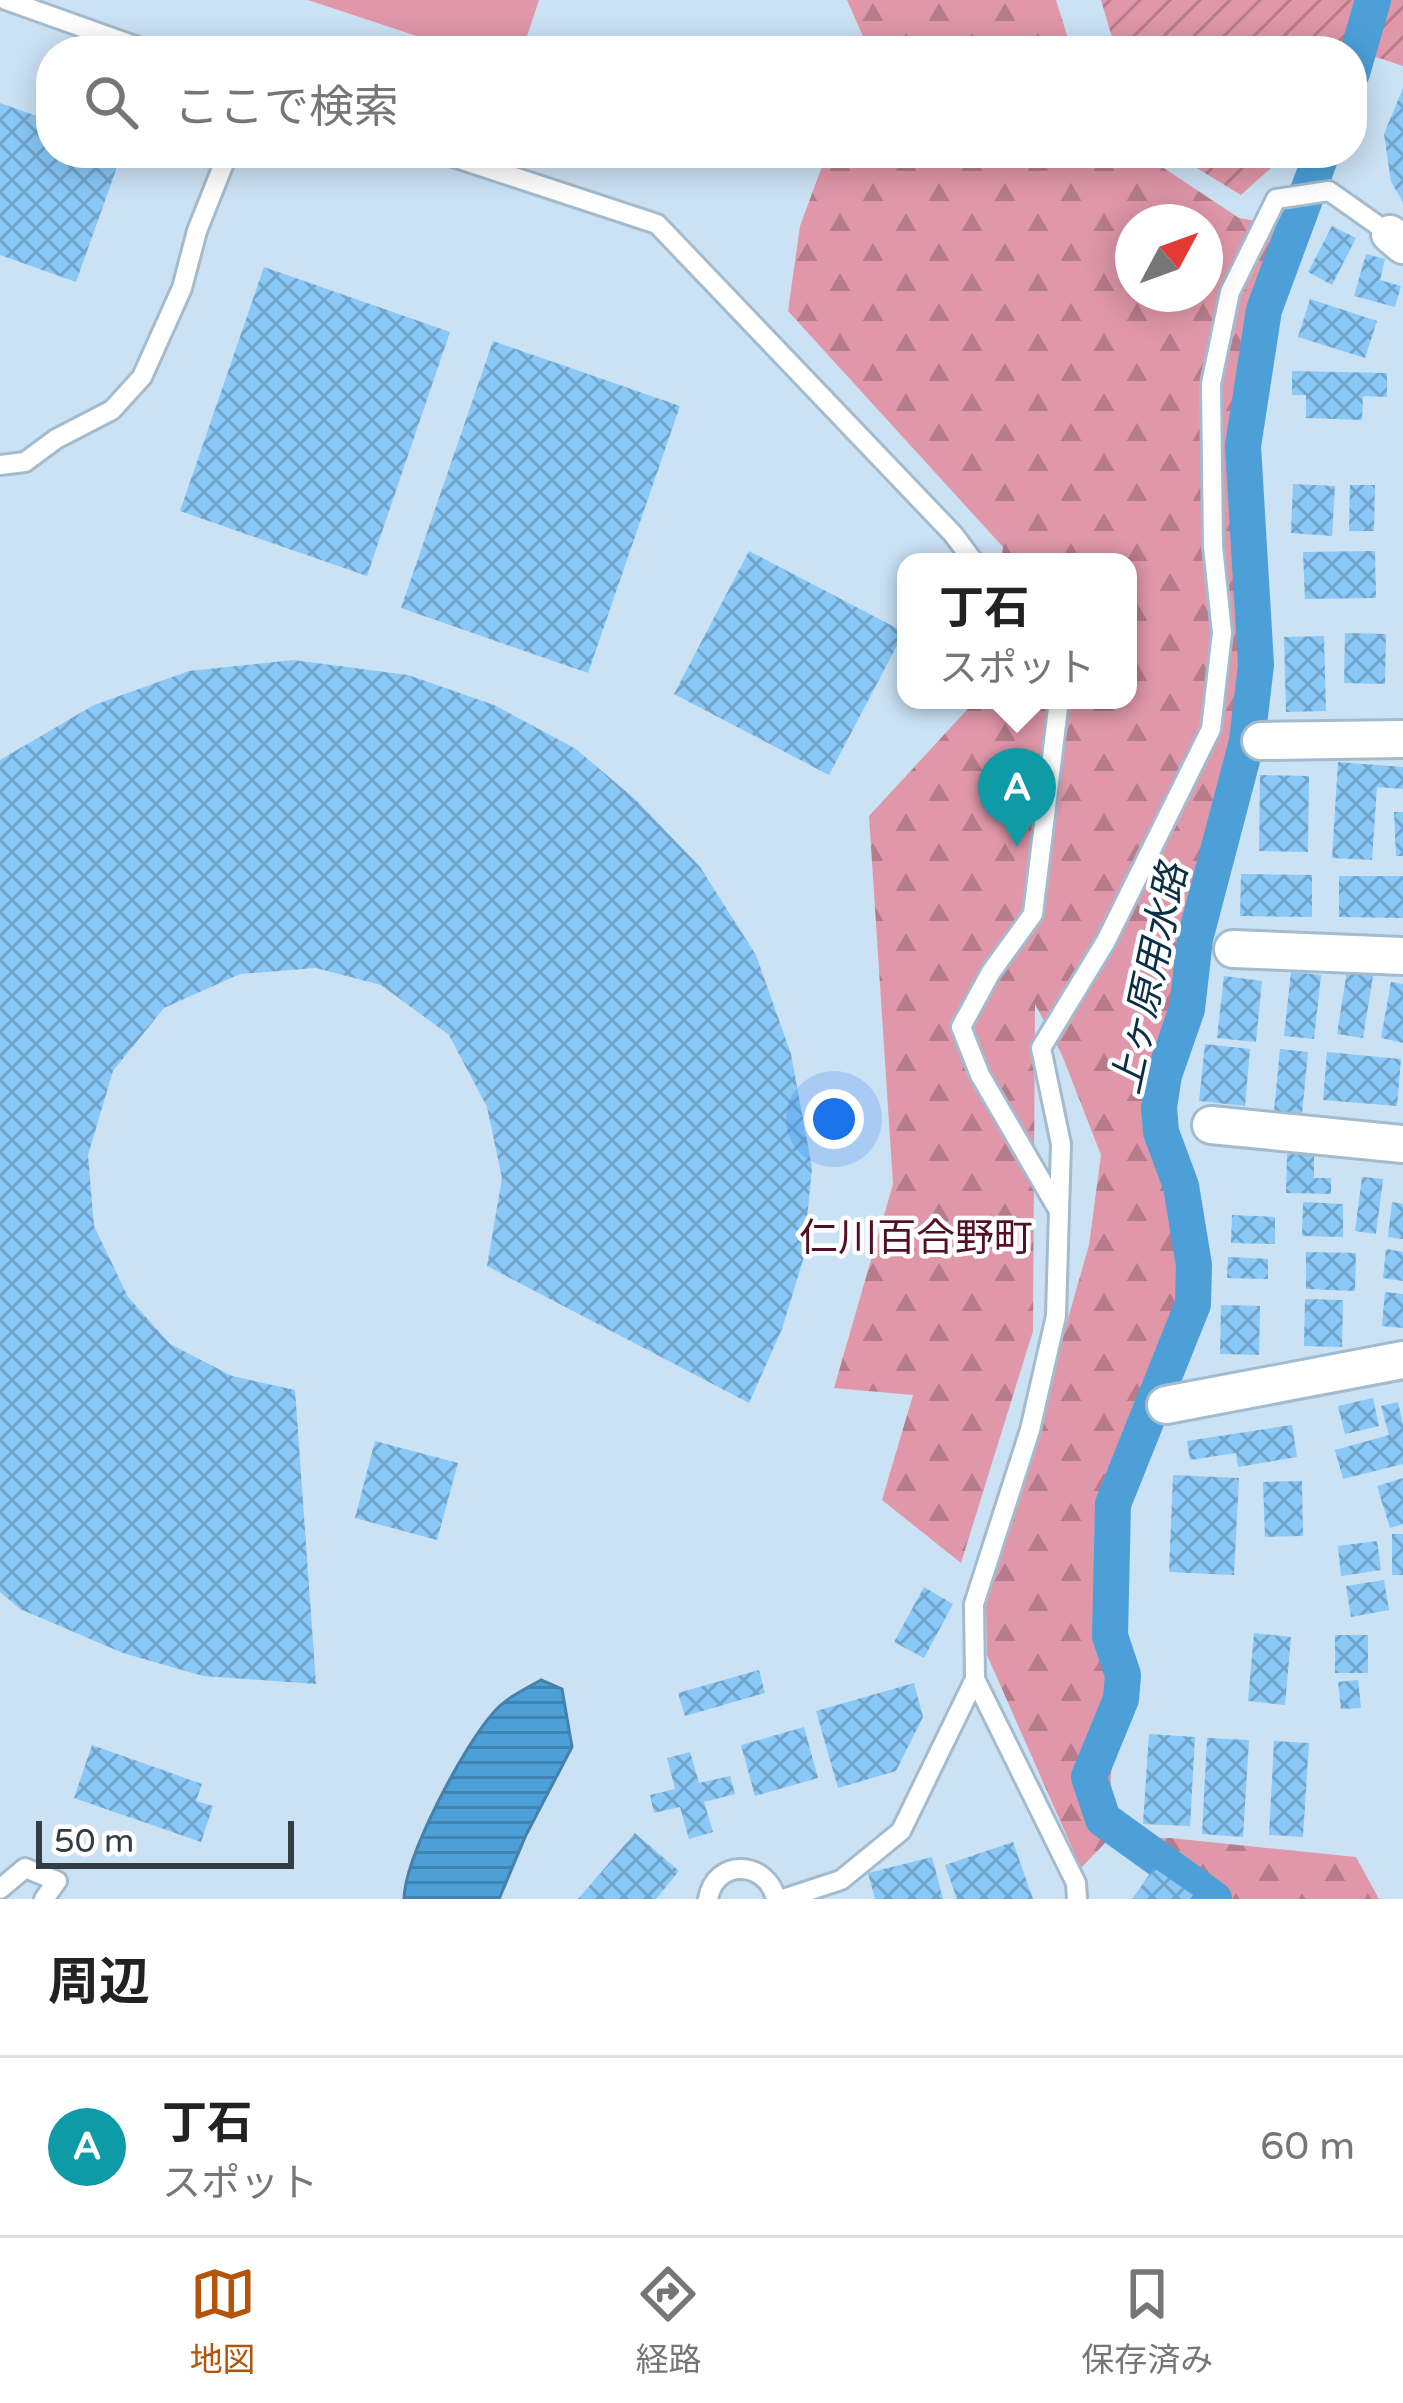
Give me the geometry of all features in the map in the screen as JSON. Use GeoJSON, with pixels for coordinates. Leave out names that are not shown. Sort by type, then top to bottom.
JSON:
{"type":"FeatureCollection","features":[{"type":"Feature","properties":{"kind":"street"},"geometry":{"type":"LineString","coordinates":[[1261,741],[1403,739]]}},
{"type":"Feature","properties":{"kind":"street"},"geometry":{"type":"LineString","coordinates":[[1233,949],[1403,956]]}},
{"type":"Feature","properties":{"kind":"street"},"geometry":{"type":"LineString","coordinates":[[1210,1125],[1403,1144]]}},
{"type":"Feature","properties":{"kind":"street"},"geometry":{"type":"LineString","coordinates":[[1166,1405],[1403,1360]]}},
{"type":"Feature","properties":{"kind":"lane"},"geometry":{"type":"LineString","coordinates":[[6,0],[107,36]]}},
{"type":"Feature","properties":{"kind":"lane"},"geometry":{"type":"LineString","coordinates":[[0,465],[25,462],[56,439],[112,410],[142,377],[182,288],[197,231],[223,168]]}},
{"type":"Feature","properties":{"kind":"lane"},"geometry":{"type":"LineString","coordinates":[[487,168],[657,224],[967,553]]}},
{"type":"Feature","properties":{"kind":"lane"},"geometry":{"type":"LineString","coordinates":[[1077,1899],[1076,1882],[975,1679],[974,1604],[1030,1430],[1056,1316],[1061,1144],[1041,1048],[1106,941],[1211,729],[1222,633],[1213,546],[1211,384],[1230,292],[1276,199],[1329,191],[1396,240]]}},
{"type":"Feature","properties":{"kind":"lane"},"geometry":{"type":"LineString","coordinates":[[1058,709],[1034,914],[991,972],[961,1027],[980,1075],[1060,1211]]}},
{"type":"Feature","properties":{"kind":"lane"},"geometry":{"type":"LineString","coordinates":[[707,1899],[718,1877],[731,1869],[746,1868],[767,1879],[780,1899],[842,1880],[902,1831],[975,1679]]}},
{"type":"Feature","properties":{"kind":"lane"},"geometry":{"type":"LineString","coordinates":[[0,1888],[26,1868],[57,1881],[44,1899]]}},
{"type":"Feature","properties":{"kind":"green space"},"geometry":{"type":"Polygon","coordinates":[[[308,0],[539,0],[527,36],[417,36],[308,0]]]}},
{"type":"Feature","properties":{"kind":"green space"},"geometry":{"type":"Polygon","coordinates":[[[847,0],[1056,0],[1067,36],[863,36],[847,0]]]}},
{"type":"Feature","properties":{"kind":"green space"},"geometry":{"type":"Polygon","coordinates":[[[1101,0],[1403,0],[1403,66],[1367,54],[1367,36],[1112,36],[1101,0]]]}},
{"type":"Feature","properties":{"kind":"green space"},"geometry":{"type":"Polygon","coordinates":[[[821,168],[1164,168],[1218,204],[1115,204],[1115,312],[1223,312],[1223,207],[1239,218],[1292,227],[1278,263],[1252,433],[1259,666],[1181,991],[1155,1142],[1190,1282],[1108,1469],[1116,1700],[1107,1839],[1170,1838],[1356,1857],[1379,1899],[1200,1899],[1107,1841],[1081,1868],[987,1655],[986,1606],[1089,1245],[1101,1155],[1062,1055],[1035,1004],[1033,1331],[961,1563],[882,1500],[913,1395],[834,1388],[893,1184],[869,816],[968,709],[1137,709],[1137,553],[1002,553],[1003,547],[788,311],[800,226],[821,168]]]}},
{"type":"Feature","properties":{"kind":"green space"},"geometry":{"type":"Polygon","coordinates":[[[1197,168],[1271,168],[1241,195],[1197,168]]]}},
{"type":"Feature","properties":{"kind":"water"},"geometry":{"type":"Polygon","coordinates":[[[541,1680],[562,1689],[572,1747],[499,1899],[404,1899],[414,1856],[467,1749],[499,1707],[541,1680]]]}},
{"type":"Feature","properties":{"kind":"building"},"geometry":{"type":"Polygon","coordinates":[[[1403,88],[1403,202],[1391,182],[1384,134],[1403,88]]]}},
{"type":"Feature","properties":{"kind":"building"},"geometry":{"type":"Polygon","coordinates":[[[0,103],[36,116],[36,168],[117,168],[76,282],[0,255],[0,103]]]}},
{"type":"Feature","properties":{"kind":"building"},"geometry":{"type":"Polygon","coordinates":[[[1332,226],[1356,238],[1332,285],[1308,272],[1332,226]]]}},
{"type":"Feature","properties":{"kind":"building"},"geometry":{"type":"Polygon","coordinates":[[[1366,254],[1385,259],[1380,280],[1401,286],[1395,307],[1354,296],[1366,254]]]}},
{"type":"Feature","properties":{"kind":"building"},"geometry":{"type":"Polygon","coordinates":[[[264,267],[450,332],[367,576],[180,511],[264,267]]]}},
{"type":"Feature","properties":{"kind":"building"},"geometry":{"type":"Polygon","coordinates":[[[1310,299],[1377,321],[1365,358],[1298,337],[1310,299]]]}},
{"type":"Feature","properties":{"kind":"building"},"geometry":{"type":"Polygon","coordinates":[[[493,341],[680,406],[588,673],[401,608],[493,341]]]}},
{"type":"Feature","properties":{"kind":"building"},"geometry":{"type":"Polygon","coordinates":[[[1292,371],[1387,373],[1387,397],[1363,396],[1362,420],[1306,418],[1306,395],[1292,395],[1292,371]]]}},
{"type":"Feature","properties":{"kind":"building"},"geometry":{"type":"Polygon","coordinates":[[[1293,484],[1335,486],[1332,536],[1291,533],[1293,484]]]}},
{"type":"Feature","properties":{"kind":"building"},"geometry":{"type":"Polygon","coordinates":[[[1350,485],[1375,485],[1374,531],[1349,531],[1350,485]]]}},
{"type":"Feature","properties":{"kind":"building"},"geometry":{"type":"Polygon","coordinates":[[[749,551],[897,628],[897,645],[829,775],[674,694],[749,551]]]}},
{"type":"Feature","properties":{"kind":"building"},"geometry":{"type":"Polygon","coordinates":[[[1375,551],[1376,598],[1305,599],[1303,552],[1375,551]]]}},
{"type":"Feature","properties":{"kind":"building"},"geometry":{"type":"Polygon","coordinates":[[[1345,633],[1386,634],[1385,684],[1344,683],[1345,633]]]}},
{"type":"Feature","properties":{"kind":"building"},"geometry":{"type":"Polygon","coordinates":[[[1324,636],[1326,711],[1286,712],[1284,637],[1324,636]]]}},
{"type":"Feature","properties":{"kind":"building"},"geometry":{"type":"Polygon","coordinates":[[[293,660],[408,675],[494,705],[576,749],[636,800],[700,867],[756,955],[791,1054],[812,1168],[803,1260],[782,1329],[749,1403],[487,1266],[502,1178],[487,1107],[449,1035],[381,985],[316,968],[240,974],[164,1008],[113,1071],[88,1155],[94,1226],[128,1297],[170,1344],[232,1376],[295,1390],[316,1684],[203,1676],[123,1653],[20,1609],[0,1592],[0,760],[94,705],[189,671],[293,660]]]}},
{"type":"Feature","properties":{"kind":"building"},"geometry":{"type":"Polygon","coordinates":[[[1338,762],[1403,767],[1403,789],[1377,787],[1372,860],[1332,858],[1338,762]]]}},
{"type":"Feature","properties":{"kind":"building"},"geometry":{"type":"Polygon","coordinates":[[[1260,775],[1309,776],[1308,852],[1259,851],[1260,775]]]}},
{"type":"Feature","properties":{"kind":"building"},"geometry":{"type":"Polygon","coordinates":[[[1394,812],[1403,812],[1403,856],[1396,856],[1394,812]]]}},
{"type":"Feature","properties":{"kind":"building"},"geometry":{"type":"Polygon","coordinates":[[[1241,874],[1312,875],[1312,917],[1240,916],[1241,874]]]}},
{"type":"Feature","properties":{"kind":"building"},"geometry":{"type":"Polygon","coordinates":[[[1339,876],[1403,876],[1403,918],[1339,917],[1339,876]]]}},
{"type":"Feature","properties":{"kind":"building"},"geometry":{"type":"Polygon","coordinates":[[[1347,971],[1373,976],[1363,1038],[1337,1034],[1347,971]]]}},
{"type":"Feature","properties":{"kind":"building"},"geometry":{"type":"Polygon","coordinates":[[[1291,972],[1321,975],[1314,1039],[1284,1036],[1291,972]]]}},
{"type":"Feature","properties":{"kind":"building"},"geometry":{"type":"Polygon","coordinates":[[[1224,976],[1262,981],[1256,1042],[1217,1038],[1224,976]]]}},
{"type":"Feature","properties":{"kind":"building"},"geometry":{"type":"Polygon","coordinates":[[[1391,982],[1403,984],[1403,1043],[1381,1038],[1391,982]]]}},
{"type":"Feature","properties":{"kind":"building"},"geometry":{"type":"Polygon","coordinates":[[[1205,1044],[1250,1049],[1245,1106],[1199,1101],[1205,1044]]]}},
{"type":"Feature","properties":{"kind":"building"},"geometry":{"type":"Polygon","coordinates":[[[1280,1049],[1308,1052],[1302,1114],[1274,1111],[1280,1049]]]}},
{"type":"Feature","properties":{"kind":"building"},"geometry":{"type":"Polygon","coordinates":[[[1327,1052],[1401,1059],[1397,1106],[1323,1100],[1327,1052]]]}},
{"type":"Feature","properties":{"kind":"building"},"geometry":{"type":"Polygon","coordinates":[[[1287,1154],[1314,1155],[1314,1178],[1331,1178],[1331,1194],[1286,1193],[1287,1154]]]}},
{"type":"Feature","properties":{"kind":"building"},"geometry":{"type":"Polygon","coordinates":[[[1362,1177],[1383,1179],[1376,1234],[1355,1231],[1362,1177]]]}},
{"type":"Feature","properties":{"kind":"building"},"geometry":{"type":"Polygon","coordinates":[[[1303,1202],[1343,1204],[1343,1237],[1302,1236],[1303,1202]]]}},
{"type":"Feature","properties":{"kind":"building"},"geometry":{"type":"Polygon","coordinates":[[[1392,1202],[1403,1204],[1403,1239],[1388,1237],[1392,1202]]]}},
{"type":"Feature","properties":{"kind":"building"},"geometry":{"type":"Polygon","coordinates":[[[1232,1215],[1275,1217],[1275,1244],[1231,1243],[1232,1215]]]}},
{"type":"Feature","properties":{"kind":"building"},"geometry":{"type":"Polygon","coordinates":[[[1386,1249],[1403,1252],[1403,1281],[1383,1278],[1386,1249]]]}},
{"type":"Feature","properties":{"kind":"building"},"geometry":{"type":"Polygon","coordinates":[[[1306,1252],[1356,1253],[1355,1291],[1306,1289],[1306,1252]]]}},
{"type":"Feature","properties":{"kind":"building"},"geometry":{"type":"Polygon","coordinates":[[[1228,1257],[1268,1259],[1268,1279],[1227,1278],[1228,1257]]]}},
{"type":"Feature","properties":{"kind":"building"},"geometry":{"type":"Polygon","coordinates":[[[1385,1292],[1403,1294],[1403,1328],[1382,1326],[1385,1292]]]}},
{"type":"Feature","properties":{"kind":"building"},"geometry":{"type":"Polygon","coordinates":[[[1305,1299],[1343,1300],[1342,1347],[1304,1346],[1305,1299]]]}},
{"type":"Feature","properties":{"kind":"building"},"geometry":{"type":"Polygon","coordinates":[[[1221,1305],[1260,1306],[1259,1355],[1220,1354],[1221,1305]]]}},
{"type":"Feature","properties":{"kind":"building"},"geometry":{"type":"Polygon","coordinates":[[[1373,1398],[1379,1426],[1345,1434],[1338,1406],[1373,1398]]]}},
{"type":"Feature","properties":{"kind":"building"},"geometry":{"type":"Polygon","coordinates":[[[1398,1402],[1403,1464],[1343,1479],[1335,1450],[1389,1435],[1381,1406],[1398,1402]]]}},
{"type":"Feature","properties":{"kind":"building"},"geometry":{"type":"Polygon","coordinates":[[[1292,1425],[1297,1457],[1238,1467],[1236,1453],[1190,1460],[1187,1441],[1292,1425]]]}},
{"type":"Feature","properties":{"kind":"building"},"geometry":{"type":"Polygon","coordinates":[[[375,1441],[458,1463],[437,1540],[355,1518],[375,1441]]]}},
{"type":"Feature","properties":{"kind":"building"},"geometry":{"type":"Polygon","coordinates":[[[1173,1475],[1239,1478],[1234,1575],[1169,1572],[1173,1475]]]}},
{"type":"Feature","properties":{"kind":"building"},"geometry":{"type":"Polygon","coordinates":[[[1403,1478],[1403,1524],[1390,1528],[1377,1486],[1403,1478]]]}},
{"type":"Feature","properties":{"kind":"building"},"geometry":{"type":"Polygon","coordinates":[[[1302,1481],[1303,1536],[1265,1537],[1263,1482],[1302,1481]]]}},
{"type":"Feature","properties":{"kind":"building"},"geometry":{"type":"Polygon","coordinates":[[[1392,1534],[1403,1534],[1403,1575],[1392,1575],[1392,1534]]]}},
{"type":"Feature","properties":{"kind":"building"},"geometry":{"type":"Polygon","coordinates":[[[1377,1541],[1381,1570],[1341,1576],[1338,1546],[1377,1541]]]}},
{"type":"Feature","properties":{"kind":"building"},"geometry":{"type":"Polygon","coordinates":[[[1384,1580],[1389,1610],[1351,1617],[1346,1586],[1384,1580]]]}},
{"type":"Feature","properties":{"kind":"building"},"geometry":{"type":"Polygon","coordinates":[[[924,1587],[953,1604],[924,1658],[894,1642],[924,1587]]]}},
{"type":"Feature","properties":{"kind":"building"},"geometry":{"type":"Polygon","coordinates":[[[1254,1633],[1291,1637],[1285,1705],[1248,1701],[1254,1633]]]}},
{"type":"Feature","properties":{"kind":"building"},"geometry":{"type":"Polygon","coordinates":[[[1335,1635],[1368,1635],[1368,1673],[1335,1673],[1335,1635]]]}},
{"type":"Feature","properties":{"kind":"building"},"geometry":{"type":"Polygon","coordinates":[[[759,1670],[765,1693],[685,1716],[678,1693],[759,1670]]]}},
{"type":"Feature","properties":{"kind":"building"},"geometry":{"type":"Polygon","coordinates":[[[1358,1680],[1361,1708],[1341,1709],[1338,1682],[1358,1680]]]}},
{"type":"Feature","properties":{"kind":"building"},"geometry":{"type":"Polygon","coordinates":[[[914,1683],[923,1717],[896,1771],[838,1788],[816,1711],[914,1683]]]}},
{"type":"Feature","properties":{"kind":"building"},"geometry":{"type":"Polygon","coordinates":[[[804,1727],[818,1778],[755,1796],[741,1745],[804,1727]]]}},
{"type":"Feature","properties":{"kind":"building"},"geometry":{"type":"Polygon","coordinates":[[[1149,1734],[1195,1737],[1190,1826],[1143,1824],[1149,1734]]]}},
{"type":"Feature","properties":{"kind":"building"},"geometry":{"type":"Polygon","coordinates":[[[1207,1738],[1249,1740],[1243,1837],[1202,1834],[1207,1738]]]}},
{"type":"Feature","properties":{"kind":"building"},"geometry":{"type":"Polygon","coordinates":[[[1274,1741],[1309,1743],[1303,1837],[1269,1835],[1274,1741]]]}},
{"type":"Feature","properties":{"kind":"building"},"geometry":{"type":"Polygon","coordinates":[[[92,1745],[202,1784],[196,1801],[213,1806],[201,1842],[74,1798],[92,1745]]]}},
{"type":"Feature","properties":{"kind":"building"},"geometry":{"type":"Polygon","coordinates":[[[690,1752],[699,1783],[730,1776],[735,1794],[704,1802],[713,1832],[689,1839],[680,1807],[654,1813],[650,1795],[675,1789],[667,1758],[690,1752]]]}},
{"type":"Feature","properties":{"kind":"building"},"geometry":{"type":"Polygon","coordinates":[[[635,1833],[679,1871],[656,1899],[578,1899],[635,1833]]]}},
{"type":"Feature","properties":{"kind":"building"},"geometry":{"type":"Polygon","coordinates":[[[1013,1842],[1033,1899],[957,1899],[945,1865],[1013,1842]]]}},
{"type":"Feature","properties":{"kind":"building"},"geometry":{"type":"Polygon","coordinates":[[[932,1857],[943,1899],[875,1899],[868,1873],[932,1857]]]}},
{"type":"Feature","properties":{"kind":"building"},"geometry":{"type":"Polygon","coordinates":[[[1154,1868],[1193,1895],[1190,1899],[1132,1899],[1154,1868]]]}},
{"type":"Feature","properties":{"kind":"waterway","name":"上ヶ原用水路"},"geometry":{"type":"LineString","coordinates":[[1363,36],[1373,0]]}},
{"type":"Feature","properties":{"kind":"waterway","name":"上ヶ原用水路"},"geometry":{"type":"LineString","coordinates":[[1214,1899],[1103,1819],[1089,1777],[1121,1699],[1123,1675],[1110,1636],[1113,1504],[1193,1304],[1194,1265],[1181,1186],[1161,1132],[1159,1107],[1164,1075],[1187,1009],[1195,939],[1247,741],[1256,665],[1243,446],[1264,310],[1316,168]]}},
{"type":"Feature","properties":{"kind":"place","name":"丁石"},"geometry":{"type":"Point","coordinates":[1017,847]}},
{"type":"Feature","properties":{"kind":"district","name":"仁川百合野町"},"geometry":{"type":"Point","coordinates":[916,1238]}}]}
